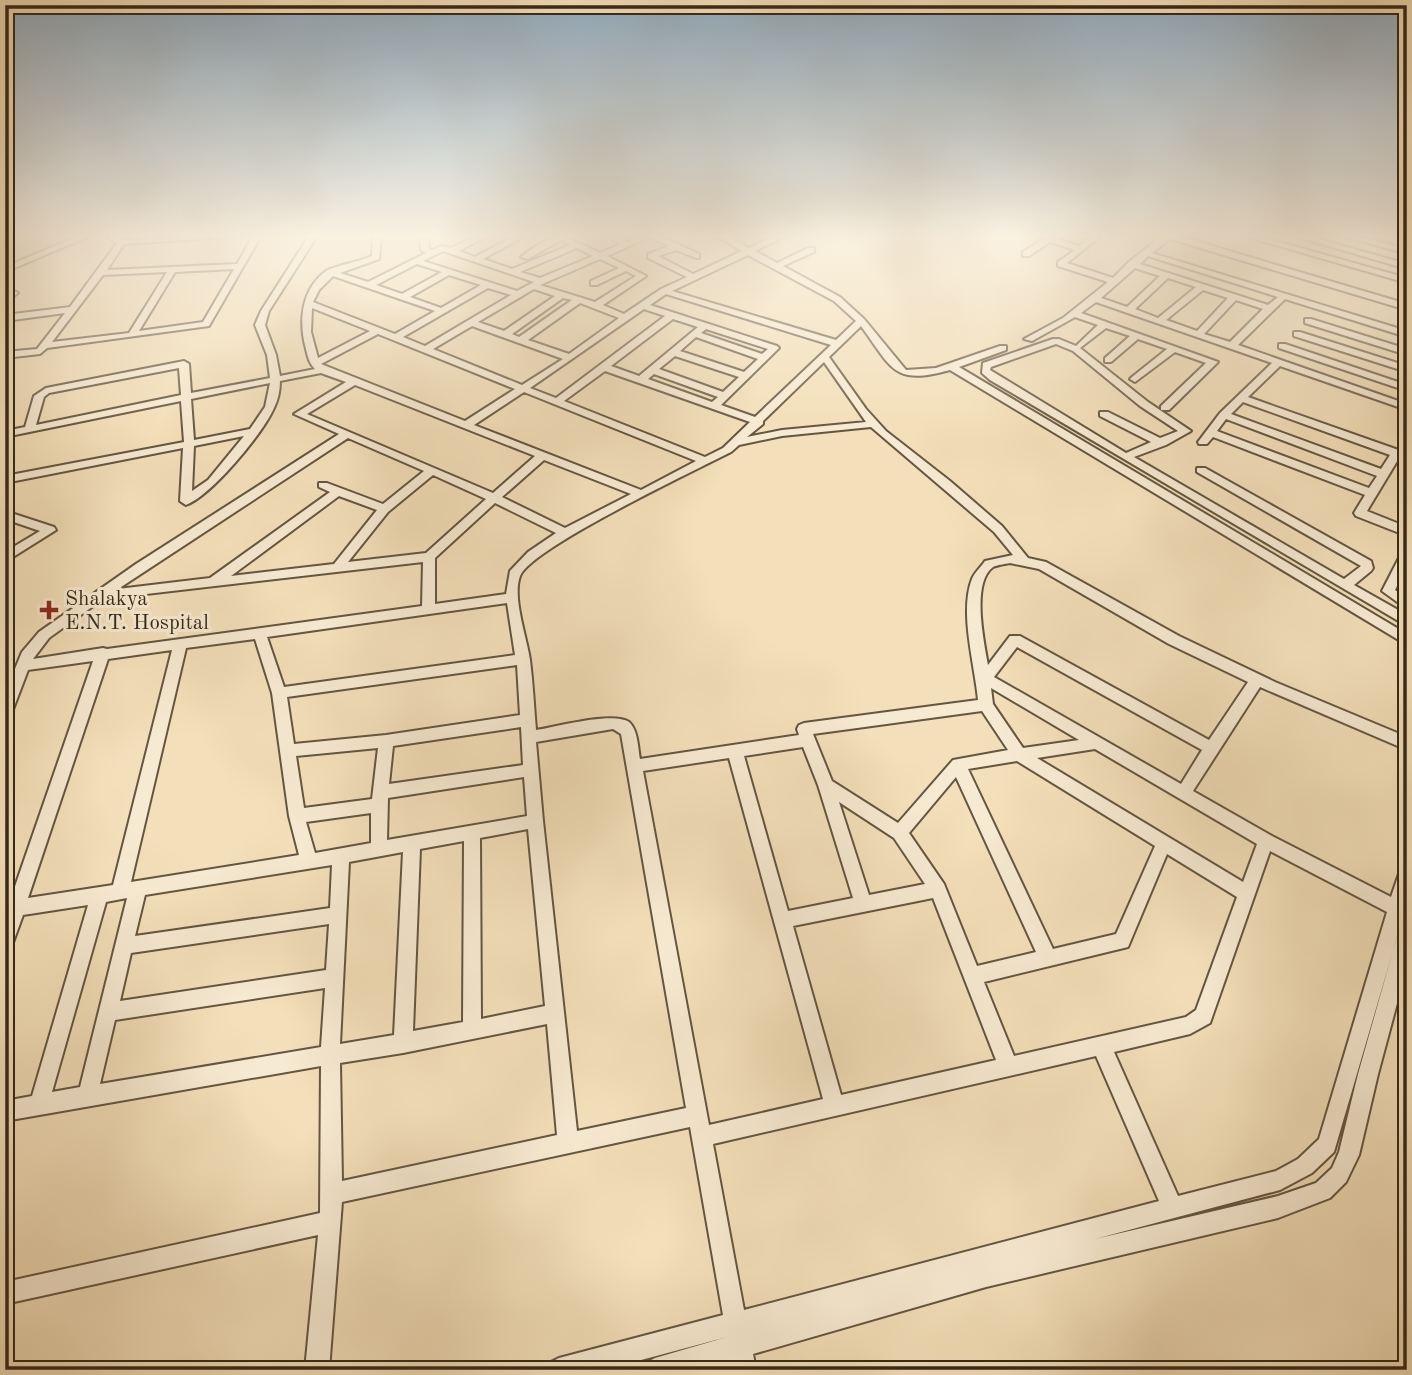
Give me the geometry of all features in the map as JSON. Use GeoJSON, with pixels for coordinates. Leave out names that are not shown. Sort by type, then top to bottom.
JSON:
{"type":"FeatureCollection","features":[{"type":"Feature","properties":{"kind":"street"},"geometry":{"type":"LineString","coordinates":[[5,355],[40,351],[79,300]]}},
{"type":"Feature","properties":{"kind":"street"},"geometry":{"type":"LineString","coordinates":[[132,335],[154,300]]}},
{"type":"Feature","properties":{"kind":"street"},"geometry":{"type":"LineString","coordinates":[[43,346],[206,324],[220,300]]}},
{"type":"Feature","properties":{"kind":"street"},"geometry":{"type":"LineString","coordinates":[[30,429],[40,396],[46,391],[184,363],[184,398],[189,444],[186,501],[212,482],[254,431],[271,405],[277,380],[268,340],[260,325],[272,300]]}},
{"type":"Feature","properties":{"kind":"street"},"geometry":{"type":"LineString","coordinates":[[310,300],[306,332],[319,367],[641,494]]}},
{"type":"Feature","properties":{"kind":"street"},"geometry":{"type":"LineString","coordinates":[[413,300],[442,311]]}},
{"type":"Feature","properties":{"kind":"street"},"geometry":{"type":"LineString","coordinates":[[395,338],[461,300]]}},
{"type":"Feature","properties":{"kind":"street"},"geometry":{"type":"LineString","coordinates":[[425,350],[510,300]]}},
{"type":"Feature","properties":{"kind":"street"},"geometry":{"type":"LineString","coordinates":[[504,335],[555,300]]}},
{"type":"Feature","properties":{"kind":"street"},"geometry":{"type":"LineString","coordinates":[[521,340],[579,300]]}},
{"type":"Feature","properties":{"kind":"street"},"geometry":{"type":"LineString","coordinates":[[580,300],[625,318]]}},
{"type":"Feature","properties":{"kind":"street"},"geometry":{"type":"LineString","coordinates":[[596,305],[604,300]]}},
{"type":"Feature","properties":{"kind":"street"},"geometry":{"type":"LineString","coordinates":[[466,426],[520,388],[570,358],[651,300]]}},
{"type":"Feature","properties":{"kind":"street"},"geometry":{"type":"LineString","coordinates":[[698,300],[839,344]]}},
{"type":"Feature","properties":{"kind":"street"},"geometry":{"type":"LineString","coordinates":[[838,300],[861,321],[903,372],[919,374],[1046,333],[1090,300]]}},
{"type":"Feature","properties":{"kind":"street"},"geometry":{"type":"LineString","coordinates":[[1100,300],[1407,407]]}},
{"type":"Feature","properties":{"kind":"street"},"geometry":{"type":"LineString","coordinates":[[1129,310],[1139,300]]}},
{"type":"Feature","properties":{"kind":"street"},"geometry":{"type":"LineString","coordinates":[[1160,321],[1185,300]]}},
{"type":"Feature","properties":{"kind":"street"},"geometry":{"type":"LineString","coordinates":[[1198,335],[1231,300]]}},
{"type":"Feature","properties":{"kind":"street"},"geometry":{"type":"LineString","coordinates":[[1240,300],[1269,309]]}},
{"type":"Feature","properties":{"kind":"street"},"geometry":{"type":"LineString","coordinates":[[1231,347],[1279,300]]}},
{"type":"Feature","properties":{"kind":"street"},"geometry":{"type":"LineString","coordinates":[[1298,300],[1407,334]]}},
{"type":"Feature","properties":{"kind":"street"},"geometry":{"type":"LineString","coordinates":[[1361,320],[1377,300]]}},
{"type":"Feature","properties":{"kind":"street"},"geometry":{"type":"LineString","coordinates":[[1383,300],[1407,307]]}},
{"type":"Feature","properties":{"kind":"street"},"geometry":{"type":"LineString","coordinates":[[308,303],[705,461]]}},
{"type":"Feature","properties":{"kind":"street"},"geometry":{"type":"LineString","coordinates":[[643,306],[774,348]]}},
{"type":"Feature","properties":{"kind":"street"},"geometry":{"type":"LineString","coordinates":[[1203,442],[1272,362],[1282,346],[1297,334],[1320,307]]}},
{"type":"Feature","properties":{"kind":"street"},"geometry":{"type":"LineString","coordinates":[[5,318],[72,309]]}},
{"type":"Feature","properties":{"kind":"street"},"geometry":{"type":"LineString","coordinates":[[1074,314],[1213,362],[1165,408]]}},
{"type":"Feature","properties":{"kind":"street"},"geometry":{"type":"LineString","coordinates":[[556,403],[673,315]]}},
{"type":"Feature","properties":{"kind":"street"},"geometry":{"type":"LineString","coordinates":[[568,1143],[535,821],[523,659],[512,598],[514,574],[522,563],[565,533],[727,450],[861,321]]}},
{"type":"Feature","properties":{"kind":"street"},"geometry":{"type":"LineString","coordinates":[[1308,321],[1407,352]]}},
{"type":"Feature","properties":{"kind":"street"},"geometry":{"type":"LineString","coordinates":[[471,323],[570,358]]}},
{"type":"Feature","properties":{"kind":"street"},"geometry":{"type":"LineString","coordinates":[[1080,345],[1104,325]]}},
{"type":"Feature","properties":{"kind":"street"},"geometry":{"type":"LineString","coordinates":[[641,380],[704,326]]}},
{"type":"Feature","properties":{"kind":"street"},"geometry":{"type":"LineString","coordinates":[[713,407],[794,330]]}},
{"type":"Feature","properties":{"kind":"street"},"geometry":{"type":"LineString","coordinates":[[5,434],[302,374],[319,367],[377,331]]}},
{"type":"Feature","properties":{"kind":"street"},"geometry":{"type":"LineString","coordinates":[[695,334],[765,358]]}},
{"type":"Feature","properties":{"kind":"street"},"geometry":{"type":"LineString","coordinates":[[1297,334],[1407,369]]}},
{"type":"Feature","properties":{"kind":"street"},"geometry":{"type":"LineString","coordinates":[[1108,360],[1136,336]]}},
{"type":"Feature","properties":{"kind":"street"},"geometry":{"type":"LineString","coordinates":[[985,371],[986,365],[995,359],[1047,343],[1062,342],[1084,355],[1151,409],[1185,431],[1125,457]]}},
{"type":"Feature","properties":{"kind":"street"},"geometry":{"type":"LineString","coordinates":[[1282,346],[1407,387]]}},
{"type":"Feature","properties":{"kind":"street"},"geometry":{"type":"LineString","coordinates":[[1135,379],[1173,349]]}},
{"type":"Feature","properties":{"kind":"street"},"geometry":{"type":"LineString","coordinates":[[674,352],[747,376]]}},
{"type":"Feature","properties":{"kind":"street"},"geometry":{"type":"LineString","coordinates":[[825,357],[874,424],[998,528],[1022,558]]}},
{"type":"Feature","properties":{"kind":"street"},"geometry":{"type":"LineString","coordinates":[[970,359],[985,371],[1125,457],[1407,621]]}},
{"type":"Feature","properties":{"kind":"street"},"geometry":{"type":"LineString","coordinates":[[950,366],[1407,640]]}},
{"type":"Feature","properties":{"kind":"street"},"geometry":{"type":"LineString","coordinates":[[604,367],[759,422]]}},
{"type":"Feature","properties":{"kind":"street"},"geometry":{"type":"LineString","coordinates":[[652,370],[725,396]]}},
{"type":"Feature","properties":{"kind":"street"},"geometry":{"type":"LineString","coordinates":[[354,381],[299,414],[494,498],[565,533]]}},
{"type":"Feature","properties":{"kind":"street"},"geometry":{"type":"LineString","coordinates":[[1240,398],[1401,455],[1383,474],[1360,513],[1407,532]]}},
{"type":"Feature","properties":{"kind":"street"},"geometry":{"type":"LineString","coordinates":[[1104,414],[1162,443]]}},
{"type":"Feature","properties":{"kind":"street"},"geometry":{"type":"LineString","coordinates":[[1224,415],[1383,474]]}},
{"type":"Feature","properties":{"kind":"street"},"geometry":{"type":"LineString","coordinates":[[735,443],[782,433],[874,424]]}},
{"type":"Feature","properties":{"kind":"street"},"geometry":{"type":"LineString","coordinates":[[5,490],[9,479],[254,431]]}},
{"type":"Feature","properties":{"kind":"street"},"geometry":{"type":"LineString","coordinates":[[1210,432],[1372,493]]}},
{"type":"Feature","properties":{"kind":"street"},"geometry":{"type":"LineString","coordinates":[[5,712],[9,692],[35,643],[140,567],[346,434]]}},
{"type":"Feature","properties":{"kind":"street"},"geometry":{"type":"LineString","coordinates":[[102,595],[429,557],[541,456]]}},
{"type":"Feature","properties":{"kind":"street"},"geometry":{"type":"LineString","coordinates":[[1201,470],[1367,564],[1367,568],[1345,585]]}},
{"type":"Feature","properties":{"kind":"street"},"geometry":{"type":"LineString","coordinates":[[337,568],[384,509],[431,471]]}},
{"type":"Feature","properties":{"kind":"street"},"geometry":{"type":"LineString","coordinates":[[323,485],[384,509]]}},
{"type":"Feature","properties":{"kind":"street"},"geometry":{"type":"LineString","coordinates":[[212,583],[338,491]]}},
{"type":"Feature","properties":{"kind":"street"},"geometry":{"type":"LineString","coordinates":[[5,515],[50,530],[5,558]]}},
{"type":"Feature","properties":{"kind":"street"},"geometry":{"type":"LineString","coordinates":[[1407,554],[1388,591],[1407,604]]}},
{"type":"Feature","properties":{"kind":"street"},"geometry":{"type":"LineString","coordinates":[[428,609],[429,557]]}},
{"type":"Feature","properties":{"kind":"street"},"geometry":{"type":"LineString","coordinates":[[1247,894],[1019,755],[986,705],[985,678],[975,637],[977,581],[980,571],[994,560],[1022,558],[1042,565],[1174,640],[1257,680],[1407,744]]}},
{"type":"Feature","properties":{"kind":"street"},"geometry":{"type":"LineString","coordinates":[[23,666],[512,598]]}},
{"type":"Feature","properties":{"kind":"street"},"geometry":{"type":"LineString","coordinates":[[259,632],[279,692],[297,816],[309,861]]}},
{"type":"Feature","properties":{"kind":"street"},"geometry":{"type":"LineString","coordinates":[[985,678],[1016,640],[1212,748]]}},
{"type":"Feature","properties":{"kind":"street"},"geometry":{"type":"LineString","coordinates":[[88,1095],[124,946],[129,890],[181,643]]}},
{"type":"Feature","properties":{"kind":"street"},"geometry":{"type":"LineString","coordinates":[[5,942],[11,909],[103,653]]}},
{"type":"Feature","properties":{"kind":"street"},"geometry":{"type":"LineString","coordinates":[[279,692],[523,659]]}},
{"type":"Feature","properties":{"kind":"street"},"geometry":{"type":"LineString","coordinates":[[985,678],[1266,841],[1401,911]]}},
{"type":"Feature","properties":{"kind":"street"},"geometry":{"type":"LineString","coordinates":[[1184,793],[1257,680]]}},
{"type":"Feature","properties":{"kind":"street"},"geometry":{"type":"LineString","coordinates":[[864,905],[826,785],[804,729],[986,705]]}},
{"type":"Feature","properties":{"kind":"street"},"geometry":{"type":"LineString","coordinates":[[289,751],[527,728],[612,723],[623,726],[628,732],[744,1370]]}},
{"type":"Feature","properties":{"kind":"street"},"geometry":{"type":"LineString","coordinates":[[635,766],[807,740]]}},
{"type":"Feature","properties":{"kind":"street"},"geometry":{"type":"LineString","coordinates":[[379,850],[386,741]]}},
{"type":"Feature","properties":{"kind":"street"},"geometry":{"type":"LineString","coordinates":[[900,833],[958,764],[1097,743]]}},
{"type":"Feature","properties":{"kind":"street"},"geometry":{"type":"LineString","coordinates":[[735,751],[834,1105]]}},
{"type":"Feature","properties":{"kind":"street"},"geometry":{"type":"LineString","coordinates":[[958,764],[1048,958]]}},
{"type":"Feature","properties":{"kind":"street"},"geometry":{"type":"LineString","coordinates":[[297,816],[531,770]]}},
{"type":"Feature","properties":{"kind":"street"},"geometry":{"type":"LineString","coordinates":[[826,785],[900,833],[938,889],[1009,1066]]}},
{"type":"Feature","properties":{"kind":"street"},"geometry":{"type":"LineString","coordinates":[[11,909],[379,850],[535,821]]}},
{"type":"Feature","properties":{"kind":"street"},"geometry":{"type":"LineString","coordinates":[[472,833],[472,1031]]}},
{"type":"Feature","properties":{"kind":"street"},"geometry":{"type":"LineString","coordinates":[[702,1137],[1190,1025],[1203,1017],[1266,841]]}},
{"type":"Feature","properties":{"kind":"street"},"geometry":{"type":"LineString","coordinates":[[972,976],[1122,941],[1164,843]]}},
{"type":"Feature","properties":{"kind":"street"},"geometry":{"type":"LineString","coordinates":[[403,1044],[412,844]]}},
{"type":"Feature","properties":{"kind":"street"},"geometry":{"type":"LineString","coordinates":[[317,1370],[331,1221],[330,1055],[341,856]]}},
{"type":"Feature","properties":{"kind":"street"},"geometry":{"type":"LineString","coordinates":[[559,1370],[1280,1180],[1306,1166],[1327,1145],[1345,1077],[1401,911],[1407,873]]}},
{"type":"Feature","properties":{"kind":"street"},"geometry":{"type":"LineString","coordinates":[[783,920],[938,889]]}},
{"type":"Feature","properties":{"kind":"street"},"geometry":{"type":"LineString","coordinates":[[39,1105],[99,895]]}},
{"type":"Feature","properties":{"kind":"street"},"geometry":{"type":"LineString","coordinates":[[124,946],[337,915]]}},
{"type":"Feature","properties":{"kind":"street"},"geometry":{"type":"LineString","coordinates":[[655,1370],[986,1276],[1278,1207],[1323,1191],[1339,1175],[1349,1155],[1364,1089],[1407,933]]}},
{"type":"Feature","properties":{"kind":"street"},"geometry":{"type":"LineString","coordinates":[[107,1012],[333,978]]}},
{"type":"Feature","properties":{"kind":"street"},"geometry":{"type":"LineString","coordinates":[[5,1111],[403,1044],[556,1013]]}},
{"type":"Feature","properties":{"kind":"street"},"geometry":{"type":"LineString","coordinates":[[1101,1045],[1173,1209]]}},
{"type":"Feature","properties":{"kind":"street"},"geometry":{"type":"LineString","coordinates":[[1345,1077],[1364,1089]]}},
{"type":"Feature","properties":{"kind":"street"},"geometry":{"type":"LineString","coordinates":[[332,1194],[698,1115]]}},
{"type":"Feature","properties":{"kind":"street"},"geometry":{"type":"LineString","coordinates":[[5,1293],[331,1221]]}},
{"type":"Feature","properties":{"kind":"place","name":"Shalakya E.N.T. Hospital"},"geometry":{"type":"Point","coordinates":[49,610]}}]}
